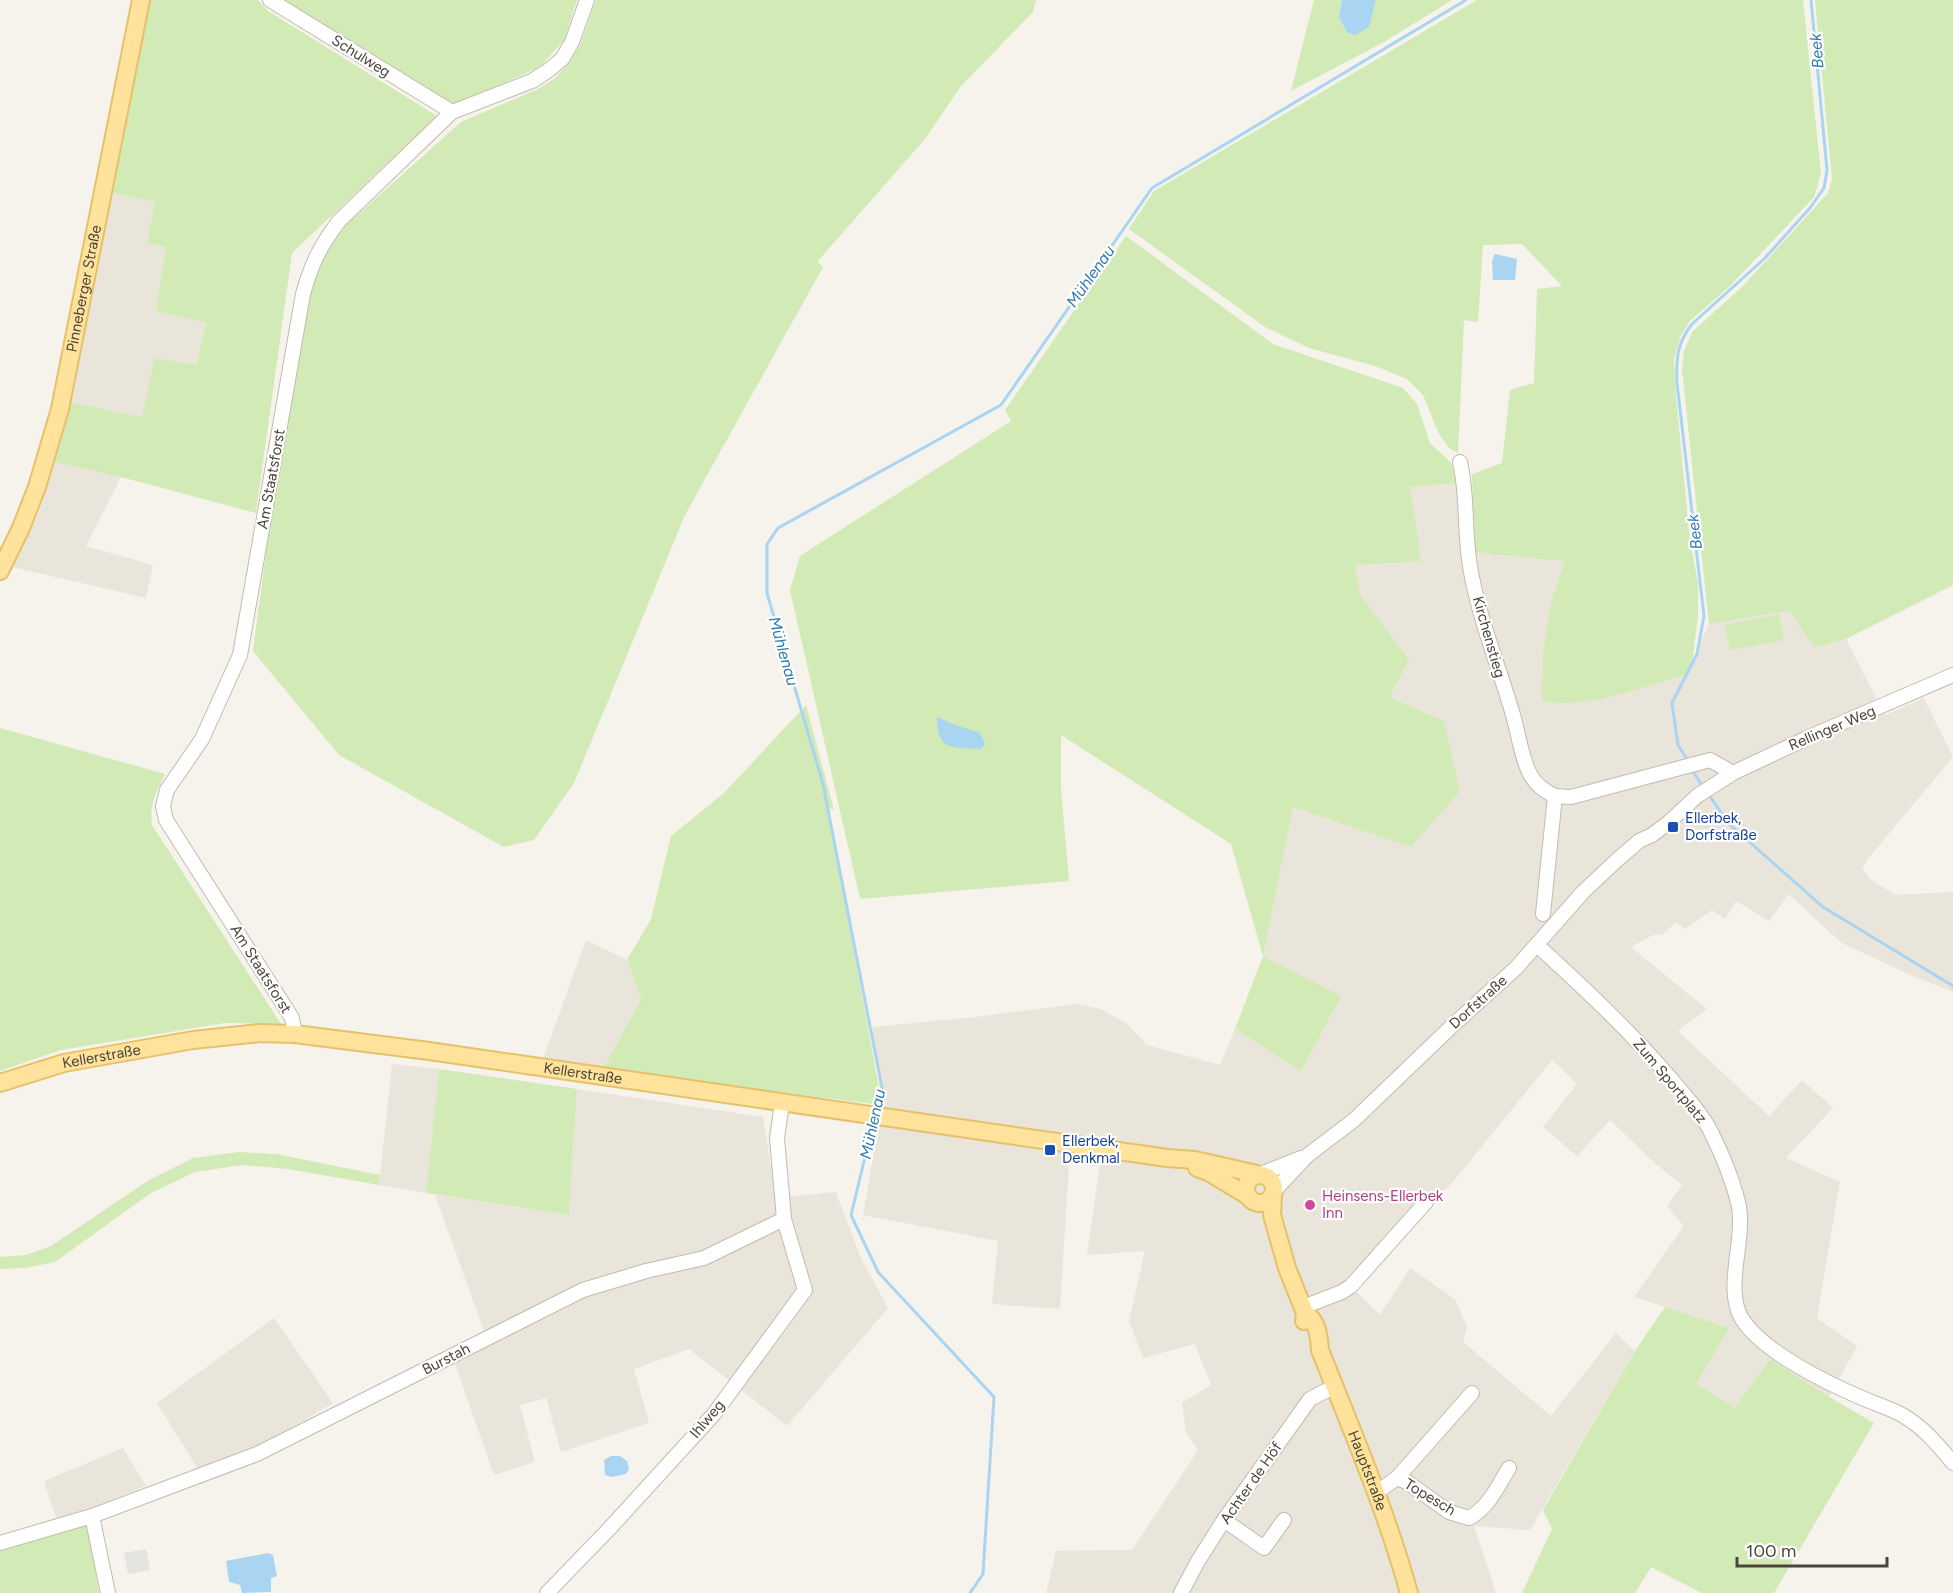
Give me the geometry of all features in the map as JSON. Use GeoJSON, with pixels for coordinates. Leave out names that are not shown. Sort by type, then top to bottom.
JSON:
{"type":"FeatureCollection","features":[{"type":"Feature","properties":{"kind":"main road","name":"Pinneberger Straße"},"geometry":{"type":"LineString","coordinates":[[0,571],[21,528],[37,487],[60,409],[141,0]]}},
{"type":"Feature","properties":{"kind":"main road","name":"Kellerstraße"},"geometry":{"type":"LineString","coordinates":[[0,1083],[64,1063],[193,1040],[260,1033],[295,1034],[386,1045],[1167,1158],[1195,1160],[1259,1174]]}},
{"type":"Feature","properties":{"kind":"main road","name":"Kellerstraße"},"geometry":{"type":"LineString","coordinates":[[1167,1158],[1208,1172],[1250,1198]]}},
{"type":"Feature","properties":{"kind":"main road"},"geometry":{"type":"LineString","coordinates":[[1259,1174],[1273,1181],[1274,1193],[1270,1200],[1261,1203],[1250,1198],[1247,1183],[1259,1174]]}},
{"type":"Feature","properties":{"kind":"main road","name":"Hauptstraße"},"geometry":{"type":"LineString","coordinates":[[1274,1193],[1272,1215],[1287,1268]]}},
{"type":"Feature","properties":{"kind":"main road","name":"Hauptstraße"},"geometry":{"type":"LineString","coordinates":[[1250,1198],[1287,1268],[1304,1310],[1303,1319],[1307,1329],[1320,1350],[1335,1386],[1377,1492],[1409,1593]]}},
{"type":"Feature","properties":{"kind":"street","name":"Schulweg"},"geometry":{"type":"LineString","coordinates":[[270,0],[452,112]]}},
{"type":"Feature","properties":{"kind":"street","name":"Am Staatsforst"},"geometry":{"type":"LineString","coordinates":[[295,1034],[292,1018],[166,820],[163,806],[167,790],[202,739],[240,655],[303,294],[311,266],[323,241],[339,221],[452,112],[532,81],[562,59],[572,42],[587,0]]}},
{"type":"Feature","properties":{"kind":"street","name":"Kirchenstieg"},"geometry":{"type":"LineString","coordinates":[[1460,462],[1465,484],[1470,567],[1490,645],[1532,778],[1543,790],[1556,796]]}},
{"type":"Feature","properties":{"kind":"street","name":"Rellinger Weg"},"geometry":{"type":"LineString","coordinates":[[1712,786],[1733,773],[1807,738],[1953,675]]}},
{"type":"Feature","properties":{"kind":"street"},"geometry":{"type":"LineString","coordinates":[[1543,914],[1556,796],[1571,797],[1710,760],[1733,773]]}},
{"type":"Feature","properties":{"kind":"street","name":"Dorfstraße"},"geometry":{"type":"LineString","coordinates":[[1274,1193],[1308,1155],[1354,1120],[1516,968],[1583,892],[1639,841],[1680,814],[1685,806],[1712,786]]}},
{"type":"Feature","properties":{"kind":"street","name":"Zum Sportplatz"},"geometry":{"type":"LineString","coordinates":[[1537,945],[1626,1029],[1696,1109],[1710,1130],[1738,1204],[1740,1231],[1736,1301],[1742,1318],[1758,1336],[1777,1351],[1827,1382],[1904,1416],[1932,1437],[1953,1463]]}},
{"type":"Feature","properties":{"kind":"street"},"geometry":{"type":"LineString","coordinates":[[782,1102],[777,1138],[784,1219]]}},
{"type":"Feature","properties":{"kind":"street","name":"Dorfstraße"},"geometry":{"type":"LineString","coordinates":[[1259,1174],[1308,1155]]}},
{"type":"Feature","properties":{"kind":"street"},"geometry":{"type":"LineString","coordinates":[[1304,1310],[1351,1286],[1426,1202]]}},
{"type":"Feature","properties":{"kind":"street","name":"Burstah"},"geometry":{"type":"LineString","coordinates":[[0,1543],[92,1516],[257,1454],[583,1290],[646,1271],[704,1258],[784,1219]]}},
{"type":"Feature","properties":{"kind":"street","name":"Ihlweg"},"geometry":{"type":"LineString","coordinates":[[547,1593],[714,1414],[805,1290],[784,1219]]}},
{"type":"Feature","properties":{"kind":"street","name":"Achter de Höf"},"geometry":{"type":"LineString","coordinates":[[1180,1593],[1224,1520],[1310,1400],[1335,1386]]}},
{"type":"Feature","properties":{"kind":"street","name":"Topesch"},"geometry":{"type":"LineString","coordinates":[[1377,1492],[1397,1478],[1472,1393]]}},
{"type":"Feature","properties":{"kind":"street","name":"Topesch"},"geometry":{"type":"LineString","coordinates":[[1397,1478],[1407,1482],[1449,1512],[1469,1518],[1479,1512],[1490,1499],[1509,1468]]}},
{"type":"Feature","properties":{"kind":"street"},"geometry":{"type":"LineString","coordinates":[[92,1516],[108,1593]]}},
{"type":"Feature","properties":{"kind":"street"},"geometry":{"type":"LineString","coordinates":[[1224,1520],[1260,1554],[1284,1520]]}},
{"type":"Feature","properties":{"kind":"shaded area"},"geometry":{"type":"Polygon","coordinates":[[[109,192],[155,202],[147,243],[166,247],[156,311],[206,322],[196,365],[142,417],[70,402],[109,192]]]}},
{"type":"Feature","properties":{"kind":"shaded area"},"geometry":{"type":"Polygon","coordinates":[[[54,462],[121,477],[86,546],[153,565],[146,598],[12,567],[39,511],[54,462]]]}},
{"type":"Feature","properties":{"kind":"shaded area"},"geometry":{"type":"Polygon","coordinates":[[[1458,483],[1474,552],[1564,560],[1550,607],[1543,653],[1543,701],[1687,674],[1709,624],[1791,611],[1814,648],[1846,639],[1885,715],[1924,698],[1953,757],[1862,869],[1871,880],[1896,895],[1953,892],[1953,992],[1910,975],[1840,942],[1789,894],[1769,921],[1736,901],[1725,919],[1712,910],[1685,929],[1676,922],[1662,935],[1653,935],[1631,947],[1707,1009],[1678,1031],[1769,1116],[1802,1080],[1833,1108],[1786,1158],[1840,1182],[1817,1318],[1857,1346],[1829,1397],[1770,1359],[1735,1409],[1695,1385],[1729,1328],[1634,1297],[1684,1226],[1667,1206],[1682,1185],[1657,1165],[1610,1120],[1577,1156],[1543,1127],[1577,1084],[1552,1060],[1457,1177],[1354,1289],[1380,1315],[1410,1268],[1455,1299],[1467,1327],[1463,1342],[1551,1416],[1616,1333],[1635,1351],[1530,1530],[1474,1526],[1496,1593],[1046,1593],[1056,1551],[1132,1550],[1198,1450],[1186,1432],[1182,1403],[1211,1385],[1195,1344],[1143,1358],[1129,1321],[1145,1251],[1087,1255],[1101,1155],[1070,1150],[1060,1309],[992,1304],[998,1241],[863,1215],[882,1105],[872,1027],[1077,1004],[1101,1009],[1126,1023],[1147,1045],[1220,1065],[1235,1029],[1302,1071],[1263,956],[1293,806],[1411,847],[1444,721],[1390,697],[1409,658],[1359,595],[1355,564],[1420,560],[1410,487],[1458,483]]]}},
{"type":"Feature","properties":{"kind":"shaded area"},"geometry":{"type":"Polygon","coordinates":[[[586,940],[627,960],[641,1000],[602,1070],[543,1059],[586,940]]]}},
{"type":"Feature","properties":{"kind":"shaded area"},"geometry":{"type":"Polygon","coordinates":[[[392,1064],[439,1069],[426,1193],[379,1185],[392,1064]]]}},
{"type":"Feature","properties":{"kind":"shaded area"},"geometry":{"type":"Polygon","coordinates":[[[577,1089],[763,1117],[776,1198],[836,1192],[860,1256],[888,1308],[787,1426],[689,1349],[634,1369],[649,1423],[561,1452],[546,1398],[520,1405],[535,1462],[494,1475],[454,1361],[488,1342],[435,1195],[569,1215],[577,1089]]]}},
{"type":"Feature","properties":{"kind":"shaded area"},"geometry":{"type":"Polygon","coordinates":[[[274,1318],[333,1403],[253,1451],[198,1469],[157,1403],[274,1318]]]}},
{"type":"Feature","properties":{"kind":"shaded area"},"geometry":{"type":"Polygon","coordinates":[[[123,1448],[146,1486],[57,1521],[44,1481],[123,1448]]]}},
{"type":"Feature","properties":{"kind":"shaded area"},"geometry":{"type":"Polygon","coordinates":[[[146,1549],[150,1570],[128,1574],[124,1553],[146,1549]]]}},
{"type":"Feature","properties":{"kind":"green space"},"geometry":{"type":"Polygon","coordinates":[[[149,0],[258,0],[268,11],[437,116],[292,253],[256,513],[121,477],[54,462],[70,402],[142,417],[155,358],[196,365],[206,323],[156,311],[166,247],[147,243],[155,202],[109,192],[149,0]]]}},
{"type":"Feature","properties":{"kind":"green space"},"geometry":{"type":"Polygon","coordinates":[[[278,0],[577,0],[564,40],[540,67],[453,106],[278,0]]]}},
{"type":"Feature","properties":{"kind":"green space"},"geometry":{"type":"Polygon","coordinates":[[[596,0],[1036,0],[1033,12],[961,86],[925,139],[817,262],[823,267],[685,515],[574,783],[534,840],[504,847],[339,755],[253,651],[277,470],[314,268],[345,226],[461,122],[536,90],[554,79],[580,46],[596,0]]]}},
{"type":"Feature","properties":{"kind":"green space"},"geometry":{"type":"Polygon","coordinates":[[[1314,0],[1342,0],[1339,17],[1369,27],[1376,0],[1452,0],[1384,42],[1291,91],[1314,0]]]}},
{"type":"Feature","properties":{"kind":"green space"},"geometry":{"type":"Polygon","coordinates":[[[1477,0],[1803,0],[1821,174],[1814,197],[1731,285],[1690,321],[1681,335],[1674,359],[1690,541],[1698,583],[1698,614],[1693,657],[1687,674],[1616,695],[1579,702],[1542,701],[1543,653],[1550,607],[1564,561],[1474,552],[1472,474],[1502,463],[1510,390],[1534,383],[1537,289],[1562,286],[1522,244],[1483,245],[1478,322],[1464,320],[1458,453],[1450,449],[1439,434],[1423,395],[1407,379],[1375,366],[1309,348],[1265,327],[1129,229],[1154,191],[1477,0]]]}},
{"type":"Feature","properties":{"kind":"green space"},"geometry":{"type":"Polygon","coordinates":[[[1815,0],[1953,0],[1953,585],[1846,639],[1814,648],[1790,611],[1709,624],[1682,370],[1684,351],[1692,332],[1743,286],[1828,193],[1832,179],[1815,0]]]}},
{"type":"Feature","properties":{"kind":"green space"},"geometry":{"type":"Polygon","coordinates":[[[1126,236],[1273,344],[1403,388],[1417,404],[1430,443],[1451,463],[1458,483],[1410,487],[1421,561],[1355,565],[1360,595],[1409,659],[1390,697],[1444,721],[1460,791],[1411,847],[1293,807],[1263,956],[1231,844],[1061,735],[1061,788],[1069,881],[860,899],[790,590],[800,556],[1011,421],[1005,410],[1126,236]]]}},
{"type":"Feature","properties":{"kind":"green space"},"geometry":{"type":"Polygon","coordinates":[[[1779,614],[1784,640],[1730,650],[1725,625],[1779,614]]]}},
{"type":"Feature","properties":{"kind":"green space"},"geometry":{"type":"Polygon","coordinates":[[[806,705],[834,810],[828,807],[882,1105],[602,1070],[641,1000],[627,960],[651,919],[671,836],[724,793],[806,705]]]}},
{"type":"Feature","properties":{"kind":"green space"},"geometry":{"type":"Polygon","coordinates":[[[0,728],[165,774],[152,805],[152,825],[281,1024],[225,1023],[61,1050],[0,1071],[0,728]]]}},
{"type":"Feature","properties":{"kind":"green space"},"geometry":{"type":"Polygon","coordinates":[[[1263,956],[1341,996],[1301,1071],[1235,1029],[1263,956]]]}},
{"type":"Feature","properties":{"kind":"green space"},"geometry":{"type":"Polygon","coordinates":[[[439,1069],[577,1089],[569,1215],[426,1193],[439,1069]]]}},
{"type":"Feature","properties":{"kind":"green space"},"geometry":{"type":"Polygon","coordinates":[[[239,1152],[276,1154],[380,1175],[379,1185],[288,1169],[242,1165],[195,1172],[151,1193],[55,1262],[25,1268],[0,1269],[0,1257],[26,1255],[51,1246],[149,1180],[193,1158],[239,1152]]]}},
{"type":"Feature","properties":{"kind":"green space"},"geometry":{"type":"Polygon","coordinates":[[[1665,1307],[1729,1328],[1696,1384],[1735,1408],[1770,1359],[1874,1423],[1774,1593],[1702,1593],[1651,1567],[1635,1593],[1522,1593],[1552,1529],[1543,1510],[1635,1351],[1665,1307]]]}},
{"type":"Feature","properties":{"kind":"green space"},"geometry":{"type":"Polygon","coordinates":[[[88,1525],[99,1593],[0,1593],[0,1551],[88,1525]]]}},
{"type":"Feature","properties":{"kind":"water"},"geometry":{"type":"Polygon","coordinates":[[[1342,0],[1376,0],[1369,27],[1355,35],[1347,32],[1339,17],[1342,0]]]}},
{"type":"Feature","properties":{"kind":"water"},"geometry":{"type":"Polygon","coordinates":[[[1495,254],[1517,259],[1515,280],[1493,280],[1492,261],[1495,254]]]}},
{"type":"Feature","properties":{"kind":"water"},"geometry":{"type":"Polygon","coordinates":[[[937,717],[980,733],[985,744],[981,749],[948,745],[940,736],[937,717]]]}},
{"type":"Feature","properties":{"kind":"water"},"geometry":{"type":"Polygon","coordinates":[[[611,1456],[620,1456],[627,1461],[629,1469],[626,1474],[611,1477],[605,1475],[604,1460],[611,1456]]]}},
{"type":"Feature","properties":{"kind":"water"},"geometry":{"type":"Polygon","coordinates":[[[268,1553],[273,1555],[277,1576],[271,1578],[271,1592],[242,1593],[240,1585],[229,1582],[226,1561],[268,1553]]]}},
{"type":"Feature","properties":{"kind":"waterway","name":"Mühlenau"},"geometry":{"type":"LineString","coordinates":[[877,1111],[882,1088],[823,784],[767,593],[767,544],[778,528],[1001,405],[1152,188],[1466,0]]}},
{"type":"Feature","properties":{"kind":"waterway","name":"Beek"},"geometry":{"type":"LineString","coordinates":[[1688,761],[1678,745],[1672,703],[1697,654],[1704,616],[1677,383],[1678,352],[1692,324],[1764,259],[1810,208],[1824,188],[1827,170],[1811,0]]}},
{"type":"Feature","properties":{"kind":"waterway","name":"Beek"},"geometry":{"type":"LineString","coordinates":[[1692,770],[1703,787]]}},
{"type":"Feature","properties":{"kind":"waterway","name":"Beek"},"geometry":{"type":"LineString","coordinates":[[1709,795],[1728,823],[1823,907],[1953,986]]}},
{"type":"Feature","properties":{"kind":"waterway","name":"Mühlenau"},"geometry":{"type":"LineString","coordinates":[[874,1120],[851,1215],[878,1272],[994,1397],[983,1574],[970,1593]]}},
{"type":"Feature","properties":{"kind":"place","name":"Ellerbek, Dorfstraße"},"geometry":{"type":"Point","coordinates":[1673,827]}},
{"type":"Feature","properties":{"kind":"place","name":"Ellerbek, Denkmal"},"geometry":{"type":"Point","coordinates":[1050,1150]}},
{"type":"Feature","properties":{"kind":"place","name":"Heinsens-Ellerbek Inn"},"geometry":{"type":"Point","coordinates":[1310,1205]}}]}
